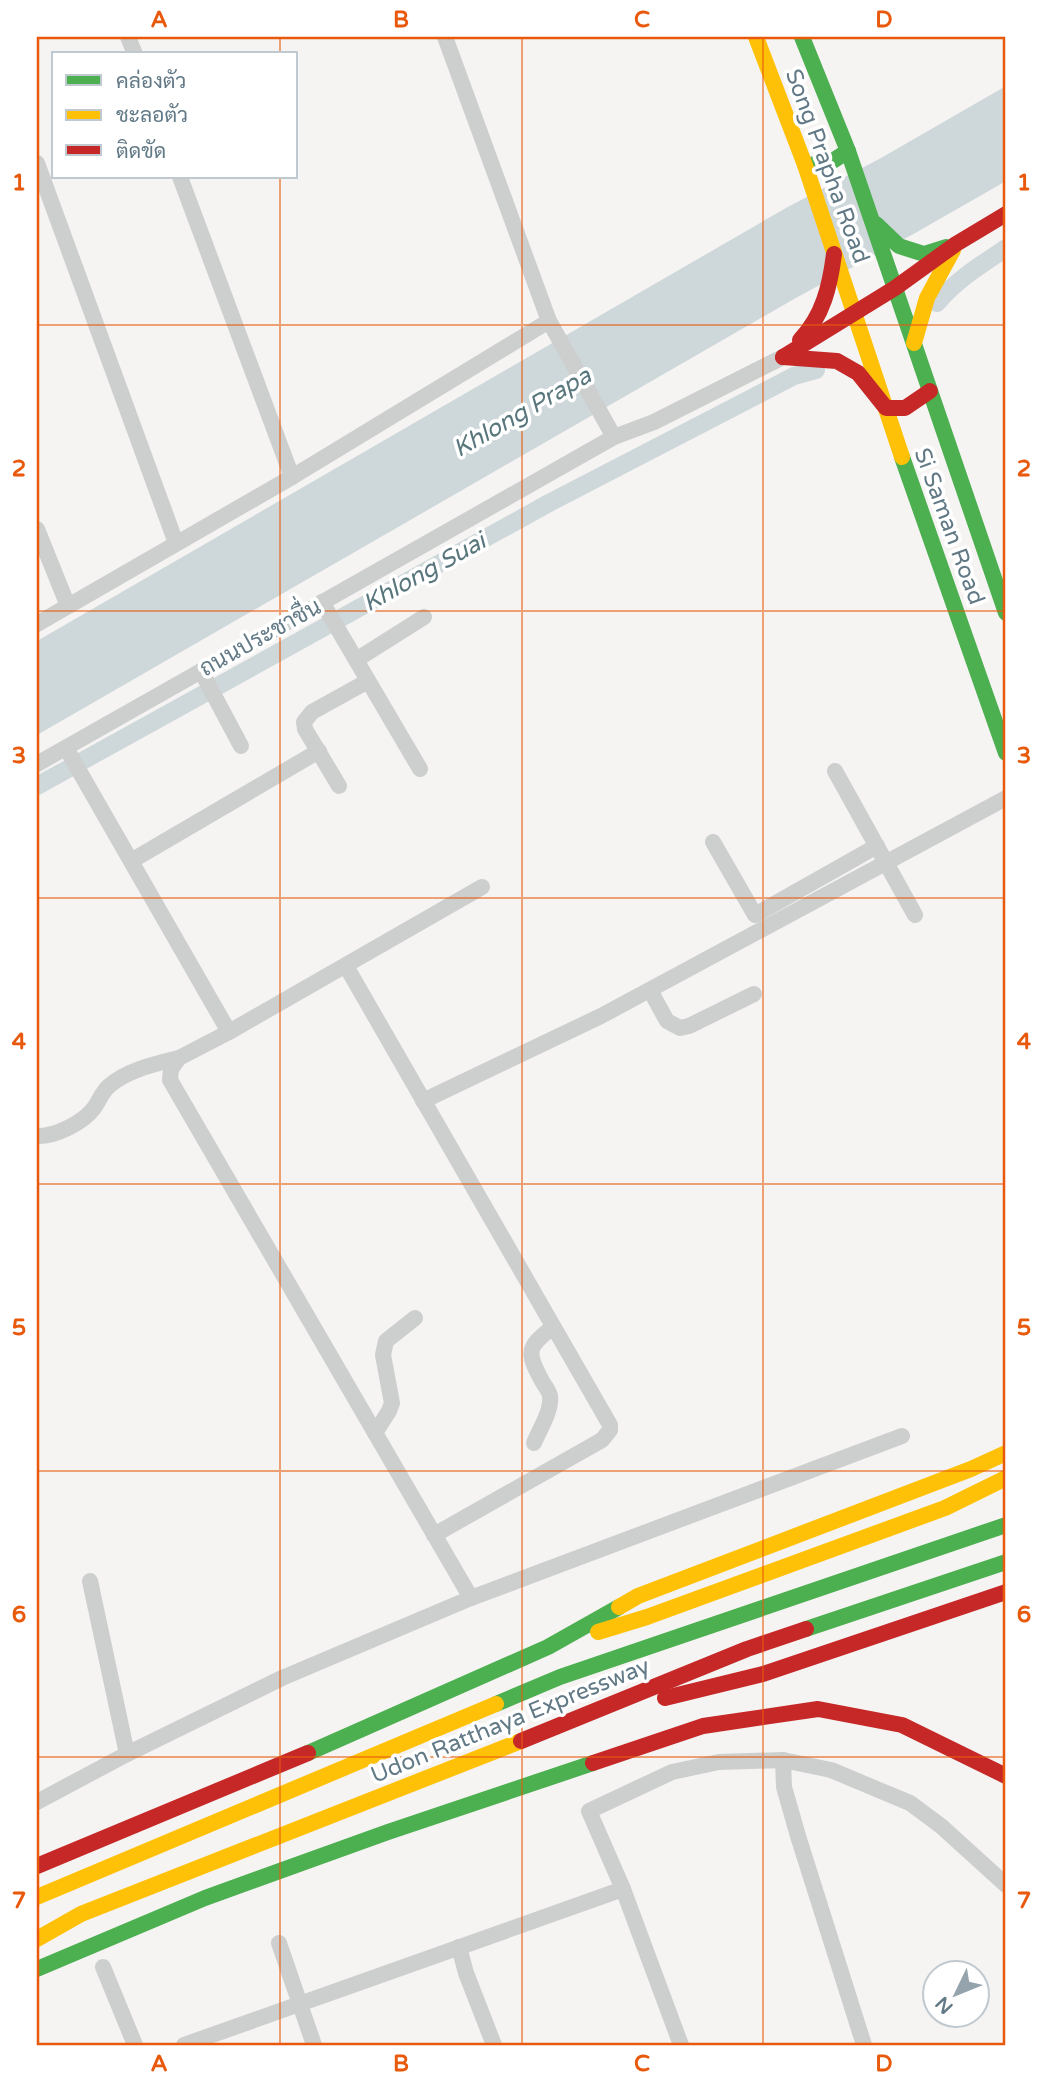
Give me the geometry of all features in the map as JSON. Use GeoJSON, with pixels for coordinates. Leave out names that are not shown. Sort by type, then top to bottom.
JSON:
{"type":"FeatureCollection","features":[{"type":"Feature","properties":{"kind":"main road","name":"Song Prapha Road"},"geometry":{"type":"LineString","coordinates":[[756,37],[806,165],[835,251],[837,280],[855,312]]}},
{"type":"Feature","properties":{"kind":"main road","name":"Song Prapha Road"},"geometry":{"type":"LineString","coordinates":[[802,37],[848,151],[872,221],[891,250],[895,288]]}},
{"type":"Feature","properties":{"kind":"main road"},"geometry":{"type":"LineString","coordinates":[[806,165],[823,167],[835,162],[848,151]]}},
{"type":"Feature","properties":{"kind":"main road"},"geometry":{"type":"LineString","coordinates":[[783,357],[895,288],[956,244],[1006,214]]}},
{"type":"Feature","properties":{"kind":"main road"},"geometry":{"type":"LineString","coordinates":[[891,250],[924,254],[956,244]]}},
{"type":"Feature","properties":{"kind":"main road"},"geometry":{"type":"LineString","coordinates":[[914,343],[927,298],[956,244]]}},
{"type":"Feature","properties":{"kind":"main road"},"geometry":{"type":"LineString","coordinates":[[783,357],[806,335],[837,280]]}},
{"type":"Feature","properties":{"kind":"main road","name":"Si Saman Road"},"geometry":{"type":"LineString","coordinates":[[895,288],[1006,613]]}},
{"type":"Feature","properties":{"kind":"main road","name":"Si Saman Road"},"geometry":{"type":"LineString","coordinates":[[855,312],[1006,753]]}},
{"type":"Feature","properties":{"kind":"main road"},"geometry":{"type":"LineString","coordinates":[[783,357],[837,361],[858,373],[886,408],[905,408],[930,391]]}},
{"type":"Feature","properties":{"kind":"main road"},"geometry":{"type":"LineString","coordinates":[[37,1866],[249,1779],[548,1647],[638,1596],[971,1469],[1006,1453]]}},
{"type":"Feature","properties":{"kind":"main road"},"geometry":{"type":"LineString","coordinates":[[548,1647],[647,1617],[945,1508],[1006,1478]]}},
{"type":"Feature","properties":{"kind":"main road","name":"Udon Ratthaya Expressway"},"geometry":{"type":"LineString","coordinates":[[37,1897],[560,1677],[1006,1525]]}},
{"type":"Feature","properties":{"kind":"main road","name":"Udon Ratthaya Expressway"},"geometry":{"type":"LineString","coordinates":[[37,1939],[82,1914],[575,1720],[747,1649],[1006,1562]]}},
{"type":"Feature","properties":{"kind":"main road"},"geometry":{"type":"LineString","coordinates":[[575,1720],[763,1674],[1006,1592]]}},
{"type":"Feature","properties":{"kind":"main road"},"geometry":{"type":"LineString","coordinates":[[37,1969],[218,1894],[388,1832],[704,1726],[818,1709],[902,1726],[1006,1776]]}},
{"type":"Feature","properties":{"kind":"street"},"geometry":{"type":"LineString","coordinates":[[445,37],[549,321],[614,437]]}},
{"type":"Feature","properties":{"kind":"street"},"geometry":{"type":"LineString","coordinates":[[37,163],[176,542]]}},
{"type":"Feature","properties":{"kind":"street"},"geometry":{"type":"LineString","coordinates":[[180,178],[292,477]]}},
{"type":"Feature","properties":{"kind":"street"},"geometry":{"type":"LineString","coordinates":[[37,624],[292,477],[549,321]]}},
{"type":"Feature","properties":{"kind":"street","name":"ถนนประชาชื่น"},"geometry":{"type":"LineString","coordinates":[[37,764],[71,759],[206,682],[325,607],[614,437],[654,422],[783,357]]}},
{"type":"Feature","properties":{"kind":"street"},"geometry":{"type":"LineString","coordinates":[[37,529],[68,606]]}},
{"type":"Feature","properties":{"kind":"street"},"geometry":{"type":"LineString","coordinates":[[325,607],[420,769]]}},
{"type":"Feature","properties":{"kind":"street"},"geometry":{"type":"LineString","coordinates":[[356,660],[424,617]]}},
{"type":"Feature","properties":{"kind":"street"},"geometry":{"type":"LineString","coordinates":[[339,786],[305,729],[307,717],[368,681]]}},
{"type":"Feature","properties":{"kind":"street"},"geometry":{"type":"LineString","coordinates":[[206,682],[241,746]]}},
{"type":"Feature","properties":{"kind":"street"},"geometry":{"type":"LineString","coordinates":[[131,861],[319,751]]}},
{"type":"Feature","properties":{"kind":"street"},"geometry":{"type":"LineString","coordinates":[[71,759],[229,1032]]}},
{"type":"Feature","properties":{"kind":"street"},"geometry":{"type":"LineString","coordinates":[[835,771],[915,915]]}},
{"type":"Feature","properties":{"kind":"street"},"geometry":{"type":"LineString","coordinates":[[423,1101],[601,1016],[1006,798]]}},
{"type":"Feature","properties":{"kind":"street"},"geometry":{"type":"LineString","coordinates":[[713,842],[755,915],[877,846]]}},
{"type":"Feature","properties":{"kind":"street"},"geometry":{"type":"LineString","coordinates":[[39,1139],[59,1133],[93,1110],[107,1087],[122,1077],[150,1065],[179,1058],[229,1032],[482,887]]}},
{"type":"Feature","properties":{"kind":"street"},"geometry":{"type":"LineString","coordinates":[[346,966],[610,1425],[610,1430],[602,1440],[434,1535]]}},
{"type":"Feature","properties":{"kind":"street"},"geometry":{"type":"LineString","coordinates":[[650,990],[667,1021],[680,1028],[754,995]]}},
{"type":"Feature","properties":{"kind":"street"},"geometry":{"type":"LineString","coordinates":[[179,1058],[171,1069],[170,1080],[471,1598]]}},
{"type":"Feature","properties":{"kind":"street"},"geometry":{"type":"LineString","coordinates":[[375,1433],[392,1403],[383,1355],[386,1341],[415,1318]]}},
{"type":"Feature","properties":{"kind":"street"},"geometry":{"type":"LineString","coordinates":[[534,1443],[549,1408],[550,1397],[530,1352],[533,1344],[553,1327]]}},
{"type":"Feature","properties":{"kind":"street"},"geometry":{"type":"LineString","coordinates":[[37,1802],[127,1754],[282,1678],[471,1598],[902,1436]]}},
{"type":"Feature","properties":{"kind":"street"},"geometry":{"type":"LineString","coordinates":[[90,1581],[127,1754]]}},
{"type":"Feature","properties":{"kind":"street"},"geometry":{"type":"LineString","coordinates":[[783,1760],[785,1787],[798,1836],[864,2045]]}},
{"type":"Feature","properties":{"kind":"street"},"geometry":{"type":"LineString","coordinates":[[681,2045],[623,1889],[589,1811],[672,1773],[719,1762],[783,1760],[831,1770],[910,1803],[941,1826],[1006,1885]]}},
{"type":"Feature","properties":{"kind":"street"},"geometry":{"type":"LineString","coordinates":[[184,2045],[623,1889]]}},
{"type":"Feature","properties":{"kind":"street"},"geometry":{"type":"LineString","coordinates":[[279,1943],[314,2045]]}},
{"type":"Feature","properties":{"kind":"street"},"geometry":{"type":"LineString","coordinates":[[459,1947],[466,1973],[494,2045]]}},
{"type":"Feature","properties":{"kind":"street"},"geometry":{"type":"LineString","coordinates":[[103,1967],[135,2045]]}},
{"type":"Feature","properties":{"kind":"water","name":"Khlong Prapa"},"geometry":{"type":"Polygon","coordinates":[[[1006,86],[1006,181],[794,299],[37,735],[37,641],[786,208],[881,158],[1006,86]]]}},
{"type":"Feature","properties":{"kind":"waterway","name":"Khlong Suai"},"geometry":{"type":"LineString","coordinates":[[937,303],[961,280],[1006,248]]}},
{"type":"Feature","properties":{"kind":"waterway","name":"Khlong Suai"},"geometry":{"type":"LineString","coordinates":[[37,786],[549,503],[794,376],[816,370]]}},
{"type":"Feature","properties":{"kind":"traffic: fast"},"geometry":{"type":"LineString","coordinates":[[802,37],[848,151],[1006,613]]}},
{"type":"Feature","properties":{"kind":"traffic: fast"},"geometry":{"type":"LineString","coordinates":[[805,165],[828,164],[848,151]]}},
{"type":"Feature","properties":{"kind":"traffic: fast"},"geometry":{"type":"LineString","coordinates":[[876,224],[899,246],[924,254],[946,247]]}},
{"type":"Feature","properties":{"kind":"traffic: fast"},"geometry":{"type":"LineString","coordinates":[[902,457],[1006,753]]}},
{"type":"Feature","properties":{"kind":"traffic: fast"},"geometry":{"type":"LineString","coordinates":[[496,1704],[560,1677],[1006,1525]]}},
{"type":"Feature","properties":{"kind":"traffic: fast"},"geometry":{"type":"LineString","coordinates":[[806,1629],[1006,1562]]}},
{"type":"Feature","properties":{"kind":"traffic: fast"},"geometry":{"type":"LineString","coordinates":[[308,1753],[548,1647],[619,1607]]}},
{"type":"Feature","properties":{"kind":"traffic: fast"},"geometry":{"type":"LineString","coordinates":[[37,1969],[205,1898],[388,1832],[593,1763]]}},
{"type":"Feature","properties":{"kind":"traffic: slow"},"geometry":{"type":"LineString","coordinates":[[756,37],[805,165],[902,457]]}},
{"type":"Feature","properties":{"kind":"traffic: slow"},"geometry":{"type":"LineString","coordinates":[[914,343],[927,298],[953,250]]}},
{"type":"Feature","properties":{"kind":"traffic: slow"},"geometry":{"type":"LineString","coordinates":[[619,1607],[638,1596],[971,1469],[1006,1453]]}},
{"type":"Feature","properties":{"kind":"traffic: slow"},"geometry":{"type":"LineString","coordinates":[[598,1632],[647,1617],[945,1508],[1006,1478]]}},
{"type":"Feature","properties":{"kind":"traffic: slow"},"geometry":{"type":"LineString","coordinates":[[37,1897],[496,1704]]}},
{"type":"Feature","properties":{"kind":"traffic: slow"},"geometry":{"type":"LineString","coordinates":[[37,1939],[81,1914],[521,1741]]}},
{"type":"Feature","properties":{"kind":"traffic: jam"},"geometry":{"type":"LineString","coordinates":[[783,357],[895,288],[956,244],[1006,214]]}},
{"type":"Feature","properties":{"kind":"traffic: jam"},"geometry":{"type":"LineString","coordinates":[[800,340],[820,311],[834,254]]}},
{"type":"Feature","properties":{"kind":"traffic: jam"},"geometry":{"type":"LineString","coordinates":[[783,357],[837,361],[858,373],[886,408],[905,408],[930,391]]}},
{"type":"Feature","properties":{"kind":"traffic: jam"},"geometry":{"type":"LineString","coordinates":[[665,1698],[763,1674],[1006,1592]]}},
{"type":"Feature","properties":{"kind":"traffic: jam"},"geometry":{"type":"LineString","coordinates":[[521,1741],[747,1649],[806,1629]]}},
{"type":"Feature","properties":{"kind":"traffic: jam"},"geometry":{"type":"LineString","coordinates":[[593,1763],[703,1726],[818,1709],[902,1725],[1006,1776]]}},
{"type":"Feature","properties":{"kind":"traffic: jam"},"geometry":{"type":"LineString","coordinates":[[37,1866],[308,1753]]}}]}
